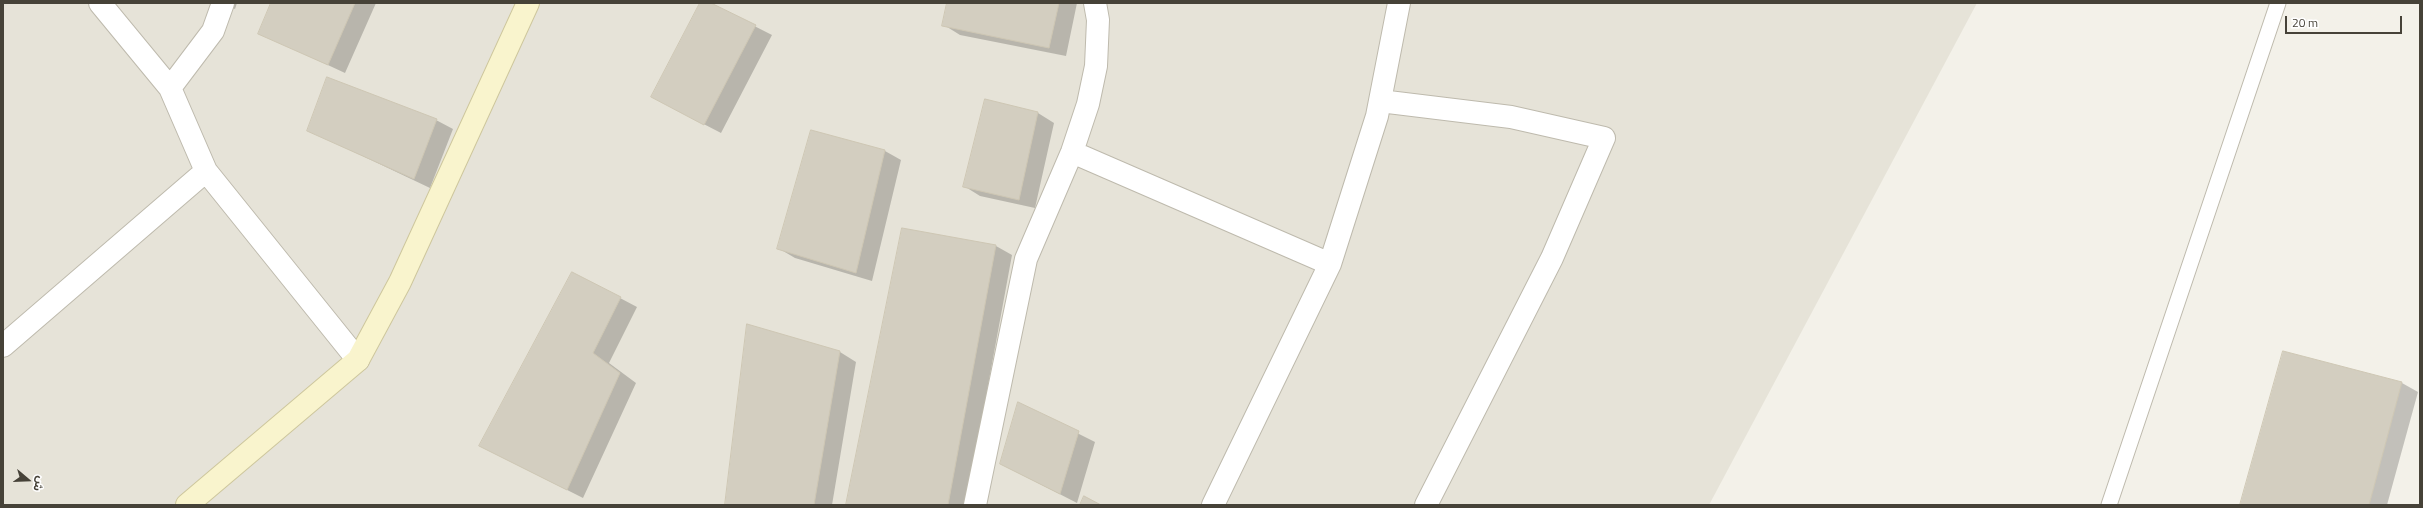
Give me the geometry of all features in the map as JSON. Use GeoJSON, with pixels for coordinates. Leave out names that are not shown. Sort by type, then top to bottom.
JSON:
{"type":"FeatureCollection","features":[{"type":"Feature","properties":{"kind":"street"},"geometry":{"type":"LineString","coordinates":[[100,3],[170,88],[206,171],[358,360]]}},
{"type":"Feature","properties":{"kind":"street"},"geometry":{"type":"LineString","coordinates":[[170,88],[213,30],[223,3]]}},
{"type":"Feature","properties":{"kind":"street"},"geometry":{"type":"LineString","coordinates":[[187,505],[358,360],[400,282],[528,3]]}},
{"type":"Feature","properties":{"kind":"street"},"geometry":{"type":"LineString","coordinates":[[975,505],[1026,259],[1072,152],[1088,104],[1096,66],[1098,20],[1095,3]]}},
{"type":"Feature","properties":{"kind":"street"},"geometry":{"type":"LineString","coordinates":[[1213,505],[1330,264],[1377,116],[1399,3]]}},
{"type":"Feature","properties":{"kind":"street"},"geometry":{"type":"LineString","coordinates":[[1380,101],[1511,117],[1604,138],[1552,258],[1426,505]]}},
{"type":"Feature","properties":{"kind":"street"},"geometry":{"type":"LineString","coordinates":[[1072,152],[1330,264]]}},
{"type":"Feature","properties":{"kind":"street"},"geometry":{"type":"LineString","coordinates":[[3,346],[206,171]]}},
{"type":"Feature","properties":{"kind":"lane"},"geometry":{"type":"LineString","coordinates":[[2109,505],[2278,3]]}},
{"type":"Feature","properties":{"kind":"shaded area"},"geometry":{"type":"Polygon","coordinates":[[[3,3],[1977,3],[1709,505],[3,505],[3,3]]]}},
{"type":"Feature","properties":{"kind":"building"},"geometry":{"type":"Polygon","coordinates":[[[271,3],[355,3],[328,65],[258,34],[271,3]]]}},
{"type":"Feature","properties":{"kind":"building"},"geometry":{"type":"Polygon","coordinates":[[[700,3],[711,3],[756,25],[704,125],[651,97],[700,3]]]}},
{"type":"Feature","properties":{"kind":"building"},"geometry":{"type":"Polygon","coordinates":[[[947,3],[1059,3],[1049,48],[942,26],[947,3]]]}},
{"type":"Feature","properties":{"kind":"building"},"geometry":{"type":"Polygon","coordinates":[[[327,77],[437,119],[414,179],[307,131],[327,77]]]}},
{"type":"Feature","properties":{"kind":"building"},"geometry":{"type":"Polygon","coordinates":[[[985,99],[1038,112],[1019,200],[963,187],[985,99]]]}},
{"type":"Feature","properties":{"kind":"building"},"geometry":{"type":"Polygon","coordinates":[[[811,130],[885,150],[856,273],[777,249],[811,130]]]}},
{"type":"Feature","properties":{"kind":"building"},"geometry":{"type":"Polygon","coordinates":[[[902,228],[996,245],[948,505],[846,505],[902,228]]]}},
{"type":"Feature","properties":{"kind":"building"},"geometry":{"type":"Polygon","coordinates":[[[572,272],[621,297],[593,353],[620,373],[567,490],[479,446],[572,272]]]}},
{"type":"Feature","properties":{"kind":"building"},"geometry":{"type":"Polygon","coordinates":[[[747,324],[840,351],[814,505],[725,505],[747,324]]]}},
{"type":"Feature","properties":{"kind":"building"},"geometry":{"type":"Polygon","coordinates":[[[2283,351],[2402,382],[2369,505],[2240,505],[2283,351]]]}},
{"type":"Feature","properties":{"kind":"building"},"geometry":{"type":"Polygon","coordinates":[[[1018,402],[1079,431],[1060,494],[1000,464],[1018,402]]]}},
{"type":"Feature","properties":{"kind":"building"},"geometry":{"type":"Polygon","coordinates":[[[1084,496],[1101,505],[1080,505],[1084,496]]]}}]}
